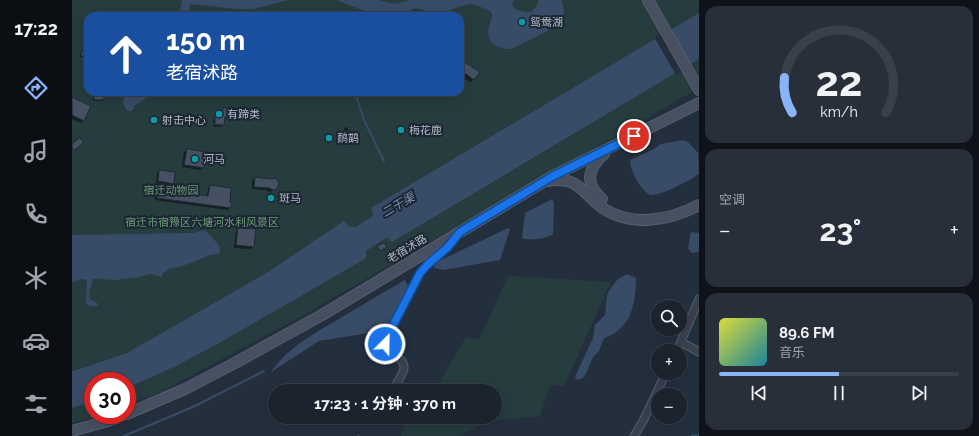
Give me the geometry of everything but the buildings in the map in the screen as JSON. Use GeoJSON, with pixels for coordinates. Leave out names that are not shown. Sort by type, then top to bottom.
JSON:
{"type":"FeatureCollection","features":[{"type":"Feature","properties":{"kind":"main road"},"geometry":{"type":"LineString","coordinates":[[648,0],[699,90]]}},
{"type":"Feature","properties":{"kind":"main road","name":"老宿沭路"},"geometry":{"type":"LineString","coordinates":[[136,410],[185,389],[240,360],[322,315],[543,182],[699,103]]}},
{"type":"Feature","properties":{"kind":"main road"},"geometry":{"type":"LineString","coordinates":[[611,148],[597,160],[593,167],[590,179],[594,193],[610,204],[628,212],[654,215],[679,208],[699,198]]}},
{"type":"Feature","properties":{"kind":"main road"},"geometry":{"type":"LineString","coordinates":[[543,182],[559,179],[569,180],[579,186],[607,210],[626,217],[641,220],[668,218],[699,205]]}},
{"type":"Feature","properties":{"kind":"main road"},"geometry":{"type":"LineString","coordinates":[[72,431],[98,424]]}},
{"type":"Feature","properties":{"kind":"street"},"geometry":{"type":"LineString","coordinates":[[396,384],[404,368],[404,363],[386,350],[385,344],[387,337],[420,273],[447,248],[460,232]]}},
{"type":"Feature","properties":{"kind":"street"},"geometry":{"type":"LineString","coordinates":[[699,299],[681,342],[699,352]]}},
{"type":"Feature","properties":{"kind":"street"},"geometry":{"type":"LineString","coordinates":[[634,436],[663,380]]}},
{"type":"Feature","properties":{"kind":"green space","name":"宿迁市宿豫区六塘河水利风景区"},"geometry":{"type":"Polygon","coordinates":[[[72,0],[699,0],[699,88],[304,315],[160,392],[136,401],[136,372],[84,372],[84,420],[72,423],[72,0]]]}},
{"type":"Feature","properties":{"kind":"green space"},"geometry":{"type":"Polygon","coordinates":[[[508,276],[611,282],[564,386],[550,385],[540,416],[502,419],[502,384],[438,384],[466,337],[479,340],[508,276]]]}},
{"type":"Feature","properties":{"kind":"green space"},"geometry":{"type":"Polygon","coordinates":[[[405,424],[485,424],[458,436],[401,436],[405,424]]]}},
{"type":"Feature","properties":{"kind":"water"},"geometry":{"type":"Polygon","coordinates":[[[182,0],[288,0],[254,9],[237,9],[190,4],[189,12],[180,12],[182,0]]]}},
{"type":"Feature","properties":{"kind":"water"},"geometry":{"type":"Polygon","coordinates":[[[336,0],[378,0],[395,4],[411,0],[513,0],[512,5],[515,9],[523,12],[530,12],[536,8],[539,0],[561,0],[564,11],[560,20],[554,26],[540,35],[511,49],[498,47],[492,42],[488,36],[488,31],[492,14],[479,6],[470,4],[446,12],[430,12],[420,9],[413,9],[409,12],[368,12],[336,0]]]}},
{"type":"Feature","properties":{"kind":"water","name":"二干渠"},"geometry":{"type":"Polygon","coordinates":[[[699,13],[699,59],[392,242],[388,238],[384,239],[366,251],[366,258],[363,260],[221,342],[174,367],[136,384],[136,372],[84,372],[84,404],[72,408],[72,371],[127,353],[268,272],[344,221],[349,227],[356,227],[373,216],[371,208],[699,13]]]}},
{"type":"Feature","properties":{"kind":"water"},"geometry":{"type":"Polygon","coordinates":[[[124,96],[146,96],[144,100],[135,105],[132,111],[127,111],[123,103],[124,96]]]}},
{"type":"Feature","properties":{"kind":"water"},"geometry":{"type":"Polygon","coordinates":[[[683,140],[688,142],[698,153],[699,173],[684,183],[655,195],[651,195],[640,186],[632,170],[630,161],[661,144],[683,140]]]}},
{"type":"Feature","properties":{"kind":"water"},"geometry":{"type":"Polygon","coordinates":[[[552,199],[554,203],[553,234],[538,239],[522,238],[525,213],[552,199]]]}},
{"type":"Feature","properties":{"kind":"water"},"geometry":{"type":"Polygon","coordinates":[[[508,228],[510,229],[500,260],[443,270],[434,268],[435,263],[508,228]]]}},
{"type":"Feature","properties":{"kind":"water"},"geometry":{"type":"Polygon","coordinates":[[[205,230],[219,245],[220,252],[218,254],[210,255],[183,266],[171,268],[163,273],[161,277],[149,274],[115,280],[93,279],[89,292],[90,299],[97,303],[98,306],[90,306],[86,303],[87,282],[85,279],[72,282],[72,235],[193,233],[205,230]]]}},
{"type":"Feature","properties":{"kind":"water"},"geometry":{"type":"Polygon","coordinates":[[[691,232],[699,233],[698,252],[692,253],[688,248],[691,232]]]}},
{"type":"Feature","properties":{"kind":"water"},"geometry":{"type":"Polygon","coordinates":[[[627,274],[636,278],[634,301],[630,315],[622,327],[604,338],[599,351],[593,357],[583,378],[577,380],[575,377],[593,338],[595,325],[605,315],[607,295],[618,279],[627,274]]]}},
{"type":"Feature","properties":{"kind":"water"},"geometry":{"type":"Polygon","coordinates":[[[405,280],[408,286],[387,330],[319,341],[271,372],[286,355],[304,340],[405,280]]]}},
{"type":"Feature","properties":{"kind":"pier"},"geometry":{"type":"Polygon","coordinates":[[[666,30],[688,68],[676,75],[654,37],[666,30]]]}},
{"type":"Feature","properties":{"kind":"waterway"},"geometry":{"type":"LineString","coordinates":[[356,96],[364,120],[384,161]]}},
{"type":"Feature","properties":{"kind":"waterway"},"geometry":{"type":"LineString","coordinates":[[124,436],[195,406],[264,371]]}},
{"type":"Feature","properties":{"kind":"waterway"},"geometry":{"type":"LineString","coordinates":[[692,436],[699,435]]}},
{"type":"Feature","properties":{"kind":"place","name":"鸳鸯湖"},"geometry":{"type":"Point","coordinates":[522,22]}},
{"type":"Feature","properties":{"kind":"place","name":"有蹄类"},"geometry":{"type":"Point","coordinates":[219,114]}},
{"type":"Feature","properties":{"kind":"place","name":"射击中心"},"geometry":{"type":"Point","coordinates":[154,120]}},
{"type":"Feature","properties":{"kind":"place","name":"梅花鹿"},"geometry":{"type":"Point","coordinates":[401,130]}},
{"type":"Feature","properties":{"kind":"place","name":"鸸鹋"},"geometry":{"type":"Point","coordinates":[329,138]}},
{"type":"Feature","properties":{"kind":"place","name":"河马"},"geometry":{"type":"Point","coordinates":[195,159]}},
{"type":"Feature","properties":{"kind":"place","name":"斑马"},"geometry":{"type":"Point","coordinates":[271,198]}},
{"type":"Feature","properties":{"kind":"route"},"geometry":{"type":"LineString","coordinates":[[385,344],[387,337],[420,273],[447,248],[460,232],[553,176],[634,136]]}},
{"type":"Feature","properties":{"kind":"park label","name":"宿迁动物园"},"geometry":{"type":"Point","coordinates":[171,190]}}]}
